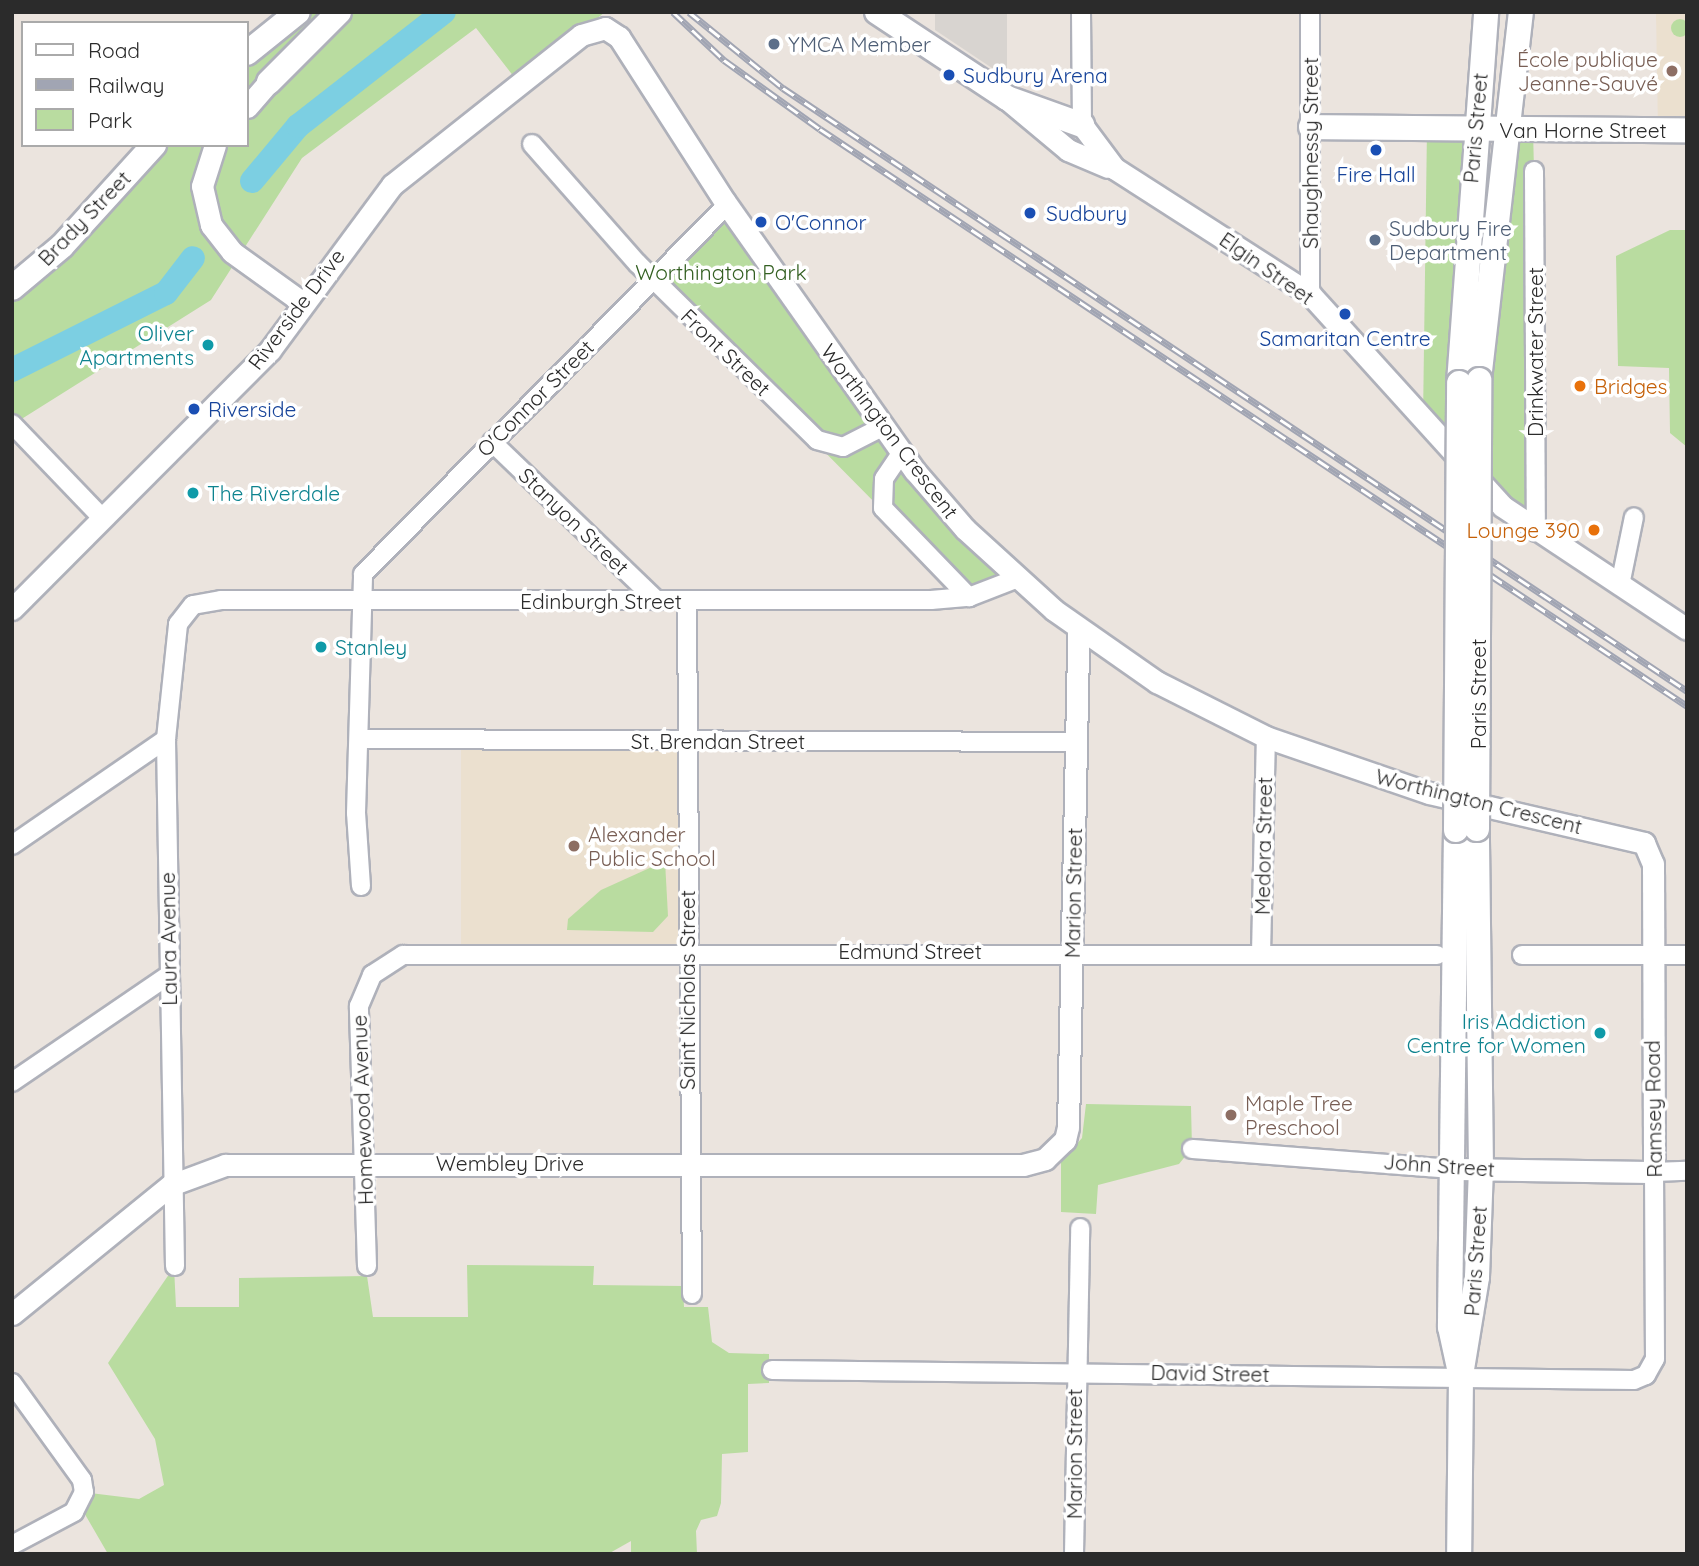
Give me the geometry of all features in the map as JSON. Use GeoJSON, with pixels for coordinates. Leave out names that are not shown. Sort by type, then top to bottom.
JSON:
{"type":"FeatureCollection","features":[{"type":"Feature","properties":{"kind":"main road"},"geometry":{"type":"LineString","coordinates":[[269,82],[339,12]]}},
{"type":"Feature","properties":{"kind":"main road"},"geometry":{"type":"LineString","coordinates":[[877,12],[1007,98],[1082,125]]}},
{"type":"Feature","properties":{"kind":"main road","name":"Paris Street"},"geometry":{"type":"LineString","coordinates":[[1461,1377],[1450,1328],[1453,1169],[1467,829],[1472,131],[1486,12]]}},
{"type":"Feature","properties":{"kind":"main road","name":"Paris Street"},"geometry":{"type":"LineString","coordinates":[[1469,381],[1507,130],[1521,12]]}},
{"type":"Feature","properties":{"kind":"main road"},"geometry":{"type":"LineString","coordinates":[[269,82],[284,52],[290,18]]}},
{"type":"Feature","properties":{"kind":"main road"},"geometry":{"type":"LineString","coordinates":[[248,52],[290,18]]}},
{"type":"Feature","properties":{"kind":"main road","name":"Van Horne Street"},"geometry":{"type":"LineString","coordinates":[[1311,127],[1472,131],[1687,130]]}},
{"type":"Feature","properties":{"kind":"main road","name":"Brady Street"},"geometry":{"type":"LineString","coordinates":[[12,288],[62,246],[151,147]]}},
{"type":"Feature","properties":{"kind":"main road","name":"Paris Street"},"geometry":{"type":"LineString","coordinates":[[1459,1554],[1461,1377],[1477,1277],[1481,1169],[1467,829]]}},
{"type":"Feature","properties":{"kind":"street"},"geometry":{"type":"LineString","coordinates":[[1081,12],[1082,125]]}},
{"type":"Feature","properties":{"kind":"street","name":"Shaughnessy Street"},"geometry":{"type":"LineString","coordinates":[[1310,12],[1310,294]]}},
{"type":"Feature","properties":{"kind":"street","name":"Worthington Crescent"},"geometry":{"type":"LineString","coordinates":[[594,29],[619,37],[727,205],[902,452],[965,529],[1078,629],[1185,699],[1266,737],[1429,793],[1644,843]]}},
{"type":"Feature","properties":{"kind":"street","name":"Riverside Drive"},"geometry":{"type":"LineString","coordinates":[[12,608],[270,350],[392,185],[594,29]]}},
{"type":"Feature","properties":{"kind":"street"},"geometry":{"type":"LineString","coordinates":[[248,106],[269,82]]}},
{"type":"Feature","properties":{"kind":"street"},"geometry":{"type":"LineString","coordinates":[[1007,98],[1068,150],[1114,169]]}},
{"type":"Feature","properties":{"kind":"street","name":"Elgin Street"},"geometry":{"type":"LineString","coordinates":[[1082,125],[1114,169],[1310,294],[1503,506],[1536,532],[1687,629]]}},
{"type":"Feature","properties":{"kind":"street","name":"Front Street"},"geometry":{"type":"LineString","coordinates":[[532,144],[653,279],[826,447],[843,447],[883,427]]}},
{"type":"Feature","properties":{"kind":"street"},"geometry":{"type":"LineString","coordinates":[[214,147],[202,186],[211,225],[232,252],[303,303]]}},
{"type":"Feature","properties":{"kind":"street","name":"Drinkwater Street"},"geometry":{"type":"LineString","coordinates":[[1534,171],[1536,532]]}},
{"type":"Feature","properties":{"kind":"street","name":"O'Connor Street"},"geometry":{"type":"LineString","coordinates":[[363,601],[367,566],[727,205]]}},
{"type":"Feature","properties":{"kind":"street"},"geometry":{"type":"LineString","coordinates":[[12,424],[102,518]]}},
{"type":"Feature","properties":{"kind":"street","name":"Stanyon Street"},"geometry":{"type":"LineString","coordinates":[[492,442],[657,601]]}},
{"type":"Feature","properties":{"kind":"street"},"geometry":{"type":"LineString","coordinates":[[902,452],[884,479],[883,508],[969,597]]}},
{"type":"Feature","properties":{"kind":"street"},"geometry":{"type":"LineString","coordinates":[[1620,585],[1634,517]]}},
{"type":"Feature","properties":{"kind":"street","name":"Edinburgh Street"},"geometry":{"type":"LineString","coordinates":[[184,614],[193,605],[221,600],[687,601],[969,597],[1018,578]]}},
{"type":"Feature","properties":{"kind":"street"},"geometry":{"type":"LineString","coordinates":[[361,886],[356,813],[362,739],[363,601]]}},
{"type":"Feature","properties":{"kind":"street","name":"Saint Nicholas Street"},"geometry":{"type":"LineString","coordinates":[[687,601],[687,1164],[692,1294]]}},
{"type":"Feature","properties":{"kind":"street","name":"Laura Avenue"},"geometry":{"type":"LineString","coordinates":[[175,1266],[171,1185],[166,739],[184,614]]}},
{"type":"Feature","properties":{"kind":"street","name":"Marion Street"},"geometry":{"type":"LineString","coordinates":[[1054,1152],[1068,1127],[1078,629]]}},
{"type":"Feature","properties":{"kind":"street","name":"Medora Street"},"geometry":{"type":"LineString","coordinates":[[1261,954],[1266,737]]}},
{"type":"Feature","properties":{"kind":"street"},"geometry":{"type":"LineString","coordinates":[[12,845],[166,739]]}},
{"type":"Feature","properties":{"kind":"street","name":"St. Brendan Street"},"geometry":{"type":"LineString","coordinates":[[362,739],[1075,742]]}},
{"type":"Feature","properties":{"kind":"street","name":"Ramsey Road"},"geometry":{"type":"LineString","coordinates":[[1644,843],[1653,864],[1655,1359],[1646,1375]]}},
{"type":"Feature","properties":{"kind":"street","name":"Edmund Street"},"geometry":{"type":"LineString","coordinates":[[386,963],[415,952],[1437,955]]}},
{"type":"Feature","properties":{"kind":"street"},"geometry":{"type":"LineString","coordinates":[[1522,955],[1687,955]]}},
{"type":"Feature","properties":{"kind":"street","name":"Homewood Avenue"},"geometry":{"type":"LineString","coordinates":[[367,1266],[359,1006],[365,986],[386,963]]}},
{"type":"Feature","properties":{"kind":"street"},"geometry":{"type":"LineString","coordinates":[[12,1082],[169,975]]}},
{"type":"Feature","properties":{"kind":"street","name":"John Street"},"geometry":{"type":"LineString","coordinates":[[1192,1149],[1453,1169],[1687,1171]]}},
{"type":"Feature","properties":{"kind":"street","name":"Wembley Drive"},"geometry":{"type":"LineString","coordinates":[[12,1314],[171,1185],[225,1165],[1023,1165],[1054,1152]]}},
{"type":"Feature","properties":{"kind":"street","name":"Marion Street"},"geometry":{"type":"LineString","coordinates":[[1074,1554],[1074,1370],[1080,1228]]}},
{"type":"Feature","properties":{"kind":"street","name":"David Street"},"geometry":{"type":"LineString","coordinates":[[772,1370],[1074,1370],[1461,1377],[1646,1375]]}},
{"type":"Feature","properties":{"kind":"street"},"geometry":{"type":"LineString","coordinates":[[12,1384],[82,1480],[83,1498],[74,1512],[12,1545]]}},
{"type":"Feature","properties":{"kind":"shaded area","name":"École publique Jeanne-Sauvé"},"geometry":{"type":"Polygon","coordinates":[[[1656,12],[1687,12],[1687,129],[1658,129],[1656,12]]]}},
{"type":"Feature","properties":{"kind":"shaded area"},"geometry":{"type":"Polygon","coordinates":[[[935,14],[1007,14],[1007,78],[935,30],[935,14]]]}},
{"type":"Feature","properties":{"kind":"shaded area","name":"Alexander Public School"},"geometry":{"type":"Polygon","coordinates":[[[461,741],[687,742],[686,949],[461,950],[461,741]]]}},
{"type":"Feature","properties":{"kind":"green space"},"geometry":{"type":"Polygon","coordinates":[[[296,12],[605,12],[518,82],[476,28],[302,158],[211,300],[12,425],[12,287],[150,147],[248,147],[248,51],[296,12]]]}},
{"type":"Feature","properties":{"kind":"green space"},"geometry":{"type":"Polygon","coordinates":[[[1680,19],[1686,22],[1689,28],[1686,34],[1680,37],[1674,34],[1671,28],[1674,22],[1680,19]]]}},
{"type":"Feature","properties":{"kind":"green space"},"geometry":{"type":"Polygon","coordinates":[[[1519,128],[1533,130],[1543,529],[1487,478],[1487,369],[1519,128]]]}},
{"type":"Feature","properties":{"kind":"green space"},"geometry":{"type":"Polygon","coordinates":[[[1427,129],[1472,129],[1447,445],[1423,419],[1427,129]]]}},
{"type":"Feature","properties":{"kind":"green space","name":"Worthington Park"},"geometry":{"type":"Polygon","coordinates":[[[727,203],[883,425],[1018,577],[967,596],[653,278],[727,203]]]}},
{"type":"Feature","properties":{"kind":"green space"},"geometry":{"type":"Polygon","coordinates":[[[1670,230],[1687,230],[1687,447],[1670,433],[1669,368],[1618,366],[1616,256],[1670,230]]]}},
{"type":"Feature","properties":{"kind":"green space"},"geometry":{"type":"Polygon","coordinates":[[[665,861],[668,916],[653,932],[567,930],[568,919],[601,890],[665,861]]]}},
{"type":"Feature","properties":{"kind":"green space"},"geometry":{"type":"Polygon","coordinates":[[[1086,1104],[1191,1106],[1192,1148],[1179,1164],[1098,1185],[1096,1214],[1061,1212],[1061,1162],[1082,1138],[1086,1104]]]}},
{"type":"Feature","properties":{"kind":"green space"},"geometry":{"type":"Polygon","coordinates":[[[467,1265],[594,1266],[593,1285],[683,1286],[684,1307],[708,1307],[712,1342],[729,1353],[769,1354],[769,1383],[748,1384],[748,1452],[722,1454],[721,1503],[717,1516],[701,1520],[696,1531],[697,1554],[631,1554],[631,1541],[608,1554],[108,1554],[79,1504],[82,1492],[139,1499],[164,1485],[155,1439],[108,1363],[174,1267],[176,1307],[239,1307],[239,1278],[367,1276],[373,1317],[468,1317],[467,1265]]]}},
{"type":"Feature","properties":{"kind":"waterway"},"geometry":{"type":"LineString","coordinates":[[252,181],[298,126],[444,12]]}},
{"type":"Feature","properties":{"kind":"waterway"},"geometry":{"type":"LineString","coordinates":[[12,370],[166,293],[193,258]]}},
{"type":"Feature","properties":{"kind":"railway"},"geometry":{"type":"LineString","coordinates":[[673,12],[724,60],[820,129],[1687,706]]}},
{"type":"Feature","properties":{"kind":"railway"},"geometry":{"type":"LineString","coordinates":[[689,12],[783,88],[1687,691]]}},
{"type":"Feature","properties":{"kind":"place","name":"YMCA Member"},"geometry":{"type":"Point","coordinates":[774,44]}},
{"type":"Feature","properties":{"kind":"place","name":"École publique Jeanne-Sauvé"},"geometry":{"type":"Point","coordinates":[1672,71]}},
{"type":"Feature","properties":{"kind":"place","name":"Sudbury Arena"},"geometry":{"type":"Point","coordinates":[949,75]}},
{"type":"Feature","properties":{"kind":"place","name":"Fire Hall"},"geometry":{"type":"Point","coordinates":[1376,150]}},
{"type":"Feature","properties":{"kind":"place","name":"Sudbury"},"geometry":{"type":"Point","coordinates":[1030,213]}},
{"type":"Feature","properties":{"kind":"place","name":"O'Connor"},"geometry":{"type":"Point","coordinates":[761,222]}},
{"type":"Feature","properties":{"kind":"place","name":"Sudbury Fire Department"},"geometry":{"type":"Point","coordinates":[1375,240]}},
{"type":"Feature","properties":{"kind":"place","name":"Samaritan Centre"},"geometry":{"type":"Point","coordinates":[1345,314]}},
{"type":"Feature","properties":{"kind":"place","name":"Oliver Apartments"},"geometry":{"type":"Point","coordinates":[208,345]}},
{"type":"Feature","properties":{"kind":"place","name":"Bridges"},"geometry":{"type":"Point","coordinates":[1580,386]}},
{"type":"Feature","properties":{"kind":"place","name":"Riverside"},"geometry":{"type":"Point","coordinates":[194,409]}},
{"type":"Feature","properties":{"kind":"place","name":"The Riverdale"},"geometry":{"type":"Point","coordinates":[193,493]}},
{"type":"Feature","properties":{"kind":"place","name":"Lounge 390"},"geometry":{"type":"Point","coordinates":[1594,530]}},
{"type":"Feature","properties":{"kind":"place","name":"Stanley"},"geometry":{"type":"Point","coordinates":[321,647]}},
{"type":"Feature","properties":{"kind":"place","name":"Alexander Public School"},"geometry":{"type":"Point","coordinates":[574,846]}},
{"type":"Feature","properties":{"kind":"place","name":"Iris Addiction Centre for Women"},"geometry":{"type":"Point","coordinates":[1600,1033]}},
{"type":"Feature","properties":{"kind":"place","name":"Maple Tree Preschool"},"geometry":{"type":"Point","coordinates":[1231,1115]}}]}
